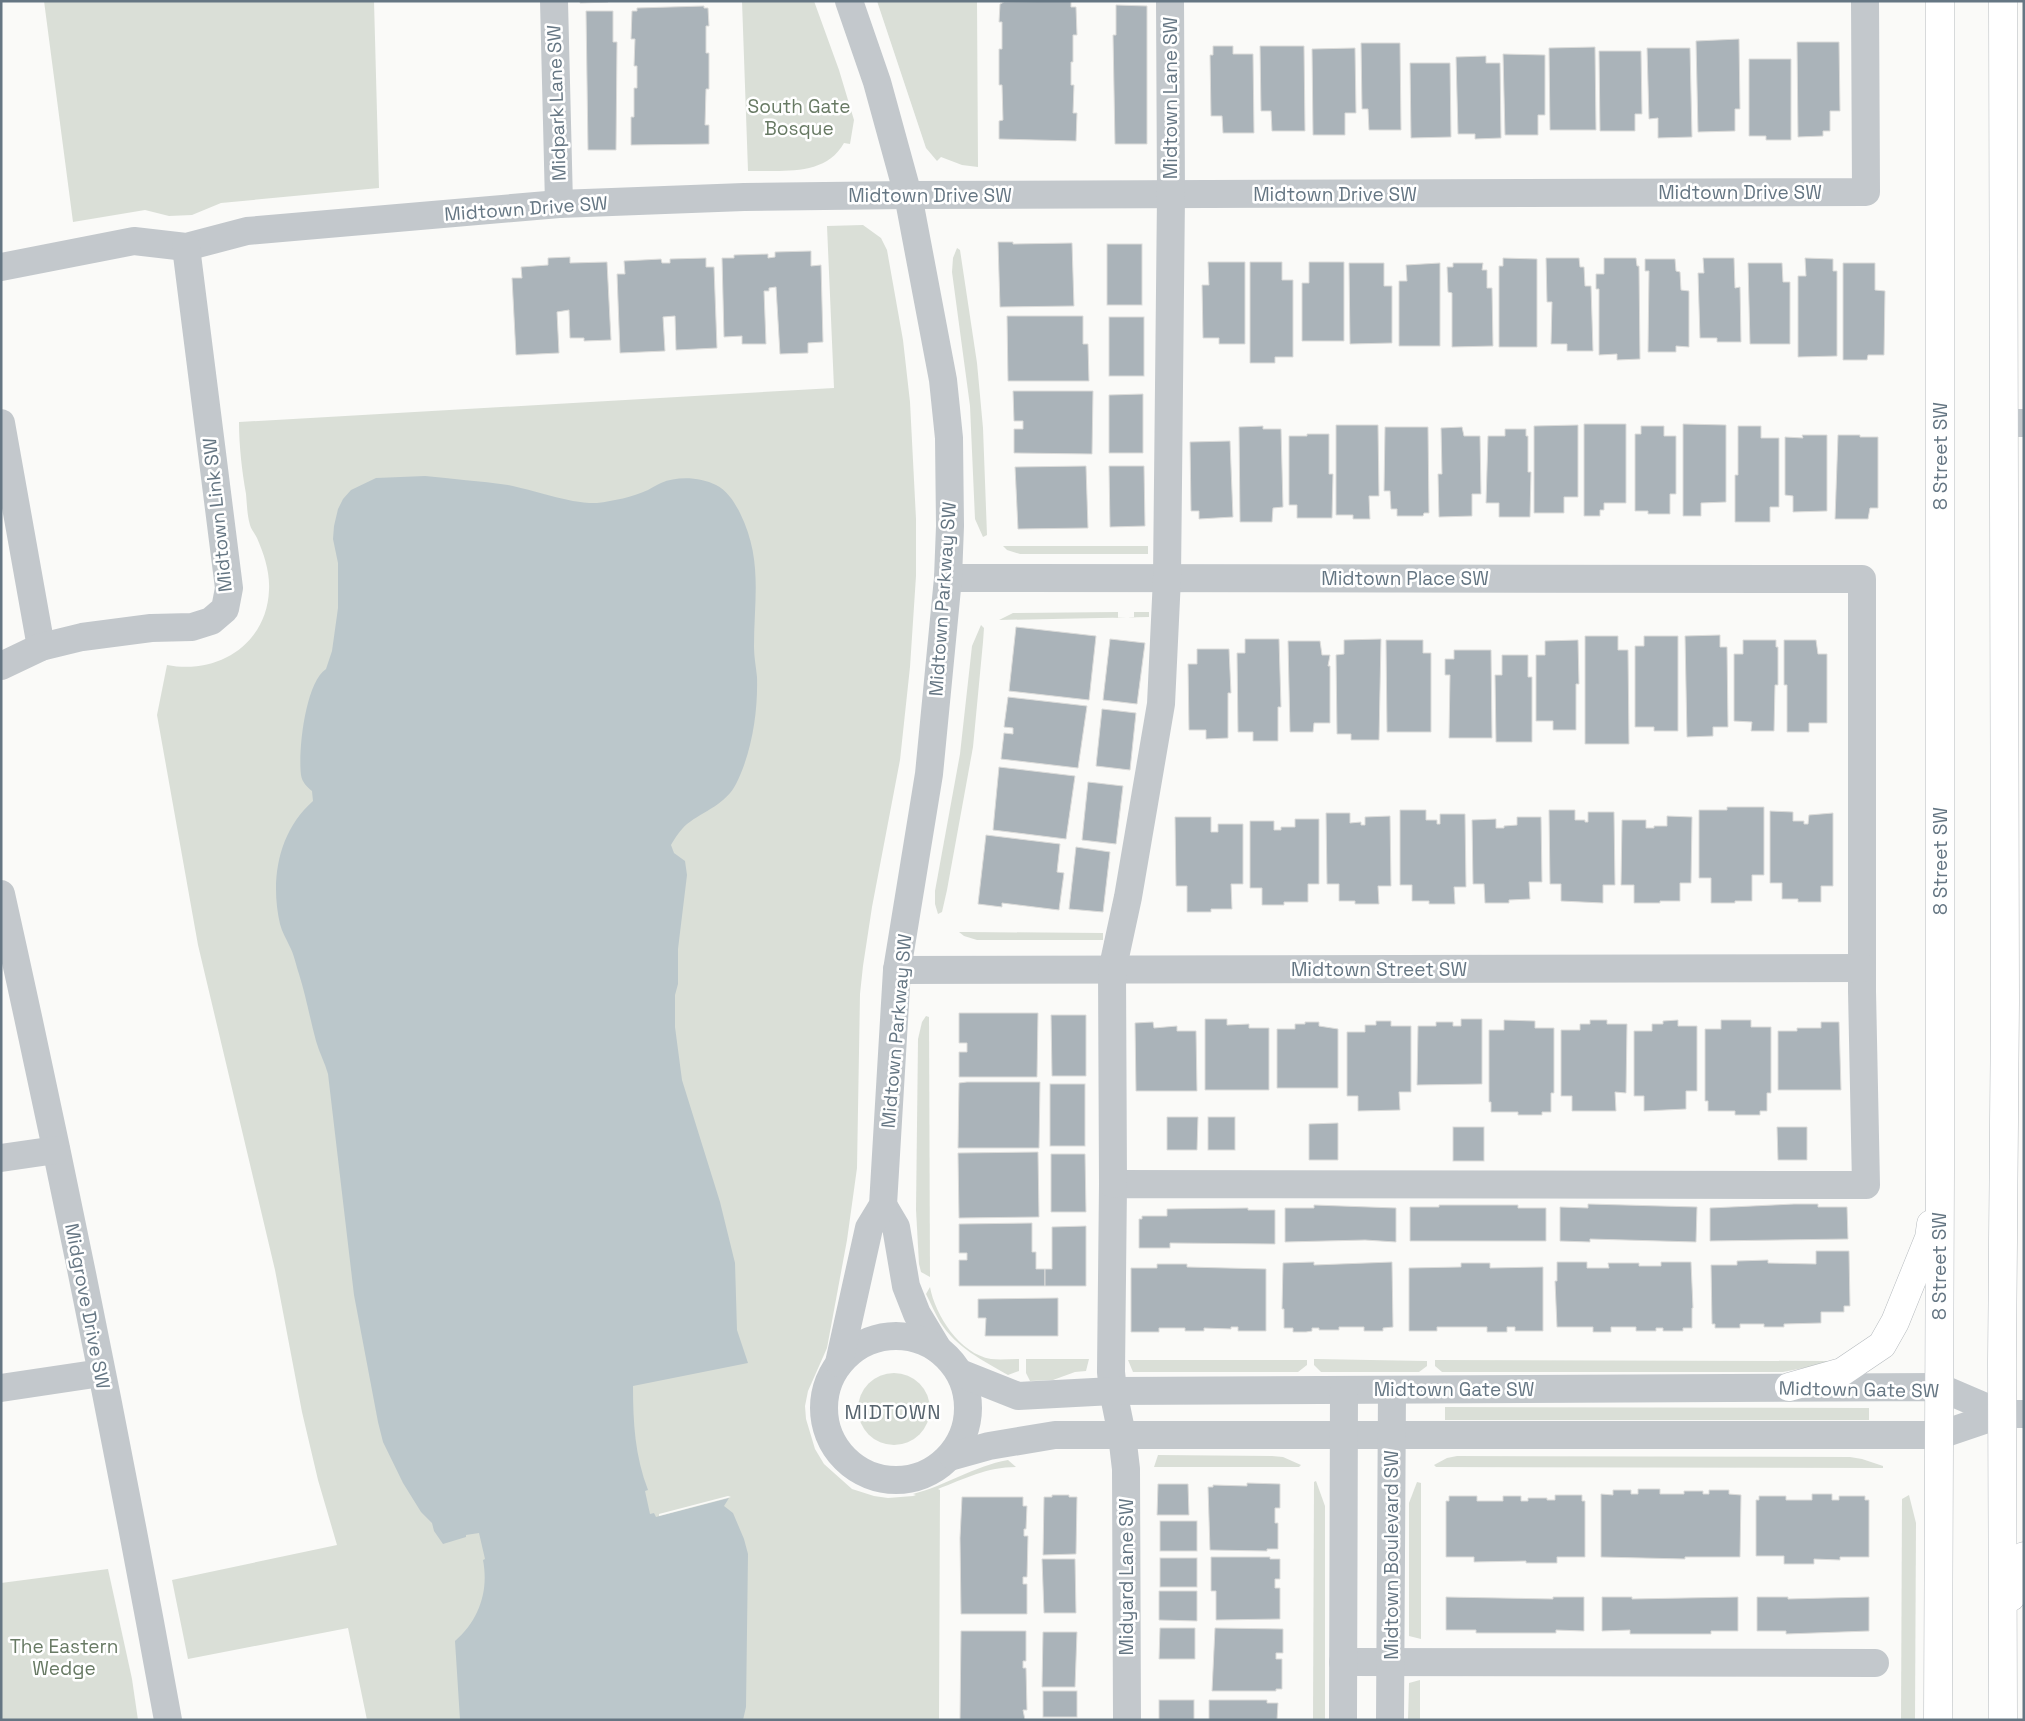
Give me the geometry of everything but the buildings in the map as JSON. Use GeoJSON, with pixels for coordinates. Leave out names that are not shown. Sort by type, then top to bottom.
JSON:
{"type":"FeatureCollection","features":[{"type":"Feature","properties":{"kind":"main road","name":"8 Street SW"},"geometry":{"type":"LineString","coordinates":[[1938,1720],[1940,1435],[1938,1387],[1940,1171],[1940,1]]}},
{"type":"Feature","properties":{"kind":"main road"},"geometry":{"type":"LineString","coordinates":[[2003,1],[2014,423],[2006,1002],[2013,1414],[2003,1622],[2003,1720]]}},
{"type":"Feature","properties":{"kind":"main road"},"geometry":{"type":"LineString","coordinates":[[1789,1387],[1842,1372],[1882,1345],[1895,1322],[1928,1238],[1940,1171]]}},
{"type":"Feature","properties":{"kind":"main road"},"geometry":{"type":"LineString","coordinates":[[2003,1622],[2024,1556]]}},
{"type":"Feature","properties":{"kind":"street","name":"Midpark Lane SW"},"geometry":{"type":"LineString","coordinates":[[554,1],[560,204]]}},
{"type":"Feature","properties":{"kind":"street","name":"Midtown Parkway SW"},"geometry":{"type":"LineString","coordinates":[[839,1363],[869,1228],[883,1206],[897,970],[929,774],[948,578],[950,526],[949,448],[943,380],[908,195],[877,82],[849,1]]}},
{"type":"Feature","properties":{"kind":"street","name":"Midtown Lane SW"},"geometry":{"type":"LineString","coordinates":[[1112,971],[1128,897],[1161,704],[1167,578],[1171,195],[1170,1]]}},
{"type":"Feature","properties":{"kind":"street","name":"Midtown Drive SW"},"geometry":{"type":"LineString","coordinates":[[1,267],[134,241],[186,247],[247,231],[560,204],[744,197],[908,195],[1866,192],[1865,1]]}},
{"type":"Feature","properties":{"kind":"street","name":"Midtown Link SW"},"geometry":{"type":"LineString","coordinates":[[1,666],[40,647],[90,636],[158,627],[192,627],[211,621],[225,609],[229,588],[186,247]]}},
{"type":"Feature","properties":{"kind":"street"},"geometry":{"type":"LineString","coordinates":[[1,423],[5,469],[40,647]]}},
{"type":"Feature","properties":{"kind":"street","name":"Midtown Place SW"},"geometry":{"type":"LineString","coordinates":[[948,578],[1862,579],[1862,968]]}},
{"type":"Feature","properties":{"kind":"street","name":"Midgrove Drive SW"},"geometry":{"type":"LineString","coordinates":[[1,894],[5,933],[56,1150],[142,1570],[168,1720]]}},
{"type":"Feature","properties":{"kind":"street"},"geometry":{"type":"LineString","coordinates":[[1113,1184],[1866,1185],[1862,968]]}},
{"type":"Feature","properties":{"kind":"street","name":"Midtown Street SW"},"geometry":{"type":"LineString","coordinates":[[897,970],[1862,968]]}},
{"type":"Feature","properties":{"kind":"street","name":"Midyard Lane SW"},"geometry":{"type":"LineString","coordinates":[[1112,971],[1113,1184],[1111,1355],[1113,1391],[1122,1435],[1126,1470],[1127,1720]]}},
{"type":"Feature","properties":{"kind":"street"},"geometry":{"type":"LineString","coordinates":[[1,1158],[56,1150]]}},
{"type":"Feature","properties":{"kind":"street"},"geometry":{"type":"LineString","coordinates":[[883,1206],[896,1227],[906,1286],[917,1314],[938,1349]]}},
{"type":"Feature","properties":{"kind":"street"},"geometry":{"type":"LineString","coordinates":[[953,1456],[966,1429],[968,1400],[960,1373],[942,1352],[916,1338],[888,1336],[861,1345],[839,1363],[826,1388],[824,1416],[832,1443],[850,1465],[875,1477],[904,1480],[930,1472],[953,1456],[989,1446],[1056,1436],[1344,1434],[1940,1435],[2013,1414]]}},
{"type":"Feature","properties":{"kind":"street"},"geometry":{"type":"LineString","coordinates":[[1,1388],[101,1373]]}},
{"type":"Feature","properties":{"kind":"street","name":"Midtown Gate SW"},"geometry":{"type":"LineString","coordinates":[[960,1373],[1018,1396],[1113,1391],[1938,1387],[2013,1414]]}},
{"type":"Feature","properties":{"kind":"street"},"geometry":{"type":"LineString","coordinates":[[1343,1720],[1344,1390]]}},
{"type":"Feature","properties":{"kind":"street","name":"Midtown Boulevard SW"},"geometry":{"type":"LineString","coordinates":[[1390,1720],[1392,1390]]}},
{"type":"Feature","properties":{"kind":"street"},"geometry":{"type":"LineString","coordinates":[[1343,1662],[1875,1663]]}},
{"type":"Feature","properties":{"kind":"green space"},"geometry":{"type":"Polygon","coordinates":[[[44,1],[374,1],[379,188],[221,203],[192,215],[169,216],[145,210],[73,222],[44,1]]]}},
{"type":"Feature","properties":{"kind":"green space","name":"South Gate Bosque"},"geometry":{"type":"Polygon","coordinates":[[[742,1],[814,1],[839,70],[854,120],[850,144],[844,143],[836,154],[826,162],[814,167],[788,171],[748,171],[742,1]]]}},
{"type":"Feature","properties":{"kind":"green space","name":"South Gate Bosque"},"geometry":{"type":"Polygon","coordinates":[[[877,1],[977,1],[978,167],[962,165],[941,157],[937,161],[926,148],[877,1]]]}},
{"type":"Feature","properties":{"kind":"green space"},"geometry":{"type":"Polygon","coordinates":[[[863,225],[881,238],[887,250],[903,340],[910,402],[916,519],[916,576],[910,667],[900,760],[872,907],[860,994],[857,1168],[847,1240],[827,1348],[808,1391],[805,1406],[806,1419],[815,1449],[824,1464],[852,1489],[874,1496],[888,1498],[913,1496],[916,1495],[913,1494],[983,1467],[1008,1460],[1016,1467],[985,1471],[938,1489],[940,1490],[939,1720],[367,1720],[348,1628],[188,1659],[172,1580],[337,1545],[318,1480],[302,1412],[275,1270],[198,945],[157,715],[167,665],[186,667],[204,665],[221,660],[236,652],[249,640],[259,626],[266,609],[269,577],[262,550],[248,517],[239,422],[834,388],[827,226],[863,225]]]}},
{"type":"Feature","properties":{"kind":"green space"},"geometry":{"type":"Polygon","coordinates":[[[957,248],[960,250],[977,363],[983,428],[987,535],[983,537],[975,519],[970,406],[952,272],[953,258],[957,248]]]}},
{"type":"Feature","properties":{"kind":"green space"},"geometry":{"type":"Polygon","coordinates":[[[1003,546],[1148,546],[1148,554],[1020,554],[1007,550],[1003,546]]]}},
{"type":"Feature","properties":{"kind":"green space"},"geometry":{"type":"Polygon","coordinates":[[[1118,612],[1118,618],[999,620],[1013,613],[1118,612]]]}},
{"type":"Feature","properties":{"kind":"green space"},"geometry":{"type":"Polygon","coordinates":[[[1134,612],[1149,612],[1149,617],[1134,617],[1134,612]]]}},
{"type":"Feature","properties":{"kind":"green space"},"geometry":{"type":"Polygon","coordinates":[[[981,625],[984,628],[973,747],[947,890],[942,912],[938,914],[935,904],[935,891],[960,754],[972,646],[981,625]]]}},
{"type":"Feature","properties":{"kind":"green space"},"geometry":{"type":"Polygon","coordinates":[[[959,932],[1103,933],[1103,940],[977,940],[964,936],[959,932]]]}},
{"type":"Feature","properties":{"kind":"green space"},"geometry":{"type":"Polygon","coordinates":[[[926,1016],[929,1017],[930,1277],[921,1272],[919,1264],[916,1210],[918,1039],[922,1022],[926,1016]]]}},
{"type":"Feature","properties":{"kind":"green space"},"geometry":{"type":"Polygon","coordinates":[[[930,1287],[943,1321],[959,1341],[969,1350],[980,1356],[991,1359],[1019,1359],[1019,1371],[1008,1375],[971,1353],[954,1339],[940,1322],[926,1294],[930,1287]]]}},
{"type":"Feature","properties":{"kind":"green space"},"geometry":{"type":"Polygon","coordinates":[[[1026,1359],[1089,1359],[1086,1371],[1075,1372],[1053,1380],[1030,1381],[1026,1373],[1026,1359]]]}},
{"type":"Feature","properties":{"kind":"green space"},"geometry":{"type":"Polygon","coordinates":[[[1314,1359],[1427,1361],[1427,1366],[1419,1372],[1321,1372],[1314,1365],[1314,1359]]]}},
{"type":"Feature","properties":{"kind":"green space"},"geometry":{"type":"Polygon","coordinates":[[[1128,1360],[1307,1360],[1307,1365],[1298,1372],[1133,1372],[1128,1360]]]}},
{"type":"Feature","properties":{"kind":"green space"},"geometry":{"type":"Polygon","coordinates":[[[1435,1360],[1828,1361],[1829,1363],[1783,1372],[1442,1372],[1435,1366],[1435,1360]]]}},
{"type":"Feature","properties":{"kind":"green space"},"geometry":{"type":"Polygon","coordinates":[[[894,1373],[914,1379],[924,1389],[930,1409],[924,1429],[914,1439],[894,1445],[874,1439],[864,1429],[858,1409],[864,1389],[874,1379],[894,1373]]]}},
{"type":"Feature","properties":{"kind":"green space"},"geometry":{"type":"Polygon","coordinates":[[[1445,1407],[1869,1408],[1869,1420],[1445,1420],[1445,1407]]]}},
{"type":"Feature","properties":{"kind":"green space"},"geometry":{"type":"Polygon","coordinates":[[[1158,1455],[1272,1456],[1283,1457],[1301,1465],[1299,1467],[1154,1467],[1158,1455]]]}},
{"type":"Feature","properties":{"kind":"green space"},"geometry":{"type":"Polygon","coordinates":[[[1457,1456],[1850,1457],[1883,1466],[1883,1468],[1436,1467],[1434,1465],[1447,1458],[1457,1456]]]}},
{"type":"Feature","properties":{"kind":"green space"},"geometry":{"type":"Polygon","coordinates":[[[1316,1481],[1325,1506],[1325,1720],[1313,1720],[1314,1482],[1316,1481]]]}},
{"type":"Feature","properties":{"kind":"green space"},"geometry":{"type":"Polygon","coordinates":[[[1417,1482],[1421,1483],[1421,1639],[1409,1636],[1409,1503],[1417,1482]]]}},
{"type":"Feature","properties":{"kind":"green space"},"geometry":{"type":"Polygon","coordinates":[[[1909,1495],[1916,1523],[1915,1720],[1901,1720],[1902,1499],[1909,1495]]]}},
{"type":"Feature","properties":{"kind":"green space","name":"The Eastern Wedge"},"geometry":{"type":"Polygon","coordinates":[[[108,1569],[132,1679],[138,1720],[1,1720],[1,1583],[108,1569]]]}},
{"type":"Feature","properties":{"kind":"green space"},"geometry":{"type":"Polygon","coordinates":[[[1420,1680],[1420,1720],[1408,1720],[1409,1683],[1420,1680]]]}},
{"type":"Feature","properties":{"kind":"shaded area"},"geometry":{"type":"Polygon","coordinates":[[[425,476],[508,485],[586,503],[616,500],[636,495],[674,479],[689,478],[703,480],[724,490],[736,505],[752,547],[756,579],[754,647],[757,690],[755,718],[750,745],[742,772],[732,791],[721,802],[687,824],[671,845],[674,853],[685,861],[687,875],[678,949],[678,984],[675,995],[675,1027],[682,1080],[720,1202],[735,1263],[737,1330],[748,1363],[633,1386],[636,1439],[640,1465],[648,1490],[645,1491],[650,1514],[654,1513],[656,1517],[729,1498],[724,1506],[733,1513],[744,1539],[748,1554],[746,1707],[743,1720],[460,1720],[455,1641],[476,1614],[483,1594],[485,1572],[483,1560],[485,1559],[479,1533],[466,1535],[466,1537],[443,1544],[434,1531],[432,1523],[421,1512],[403,1483],[383,1442],[354,1295],[328,1074],[316,1041],[294,956],[280,924],[276,891],[277,874],[285,842],[301,813],[313,801],[312,791],[302,778],[300,764],[302,735],[304,719],[313,688],[326,669],[332,651],[338,608],[338,563],[333,539],[338,509],[343,499],[351,490],[376,478],[425,476]]]}},
{"type":"Feature","properties":{"kind":"pier"},"geometry":{"type":"Polygon","coordinates":[[[728,1496],[731,1497],[659,1516],[659,1514],[728,1496]]]}},
{"type":"Feature","properties":{"kind":"district","name":"MIDTOWN"},"geometry":{"type":"Point","coordinates":[893,1412]}}]}
